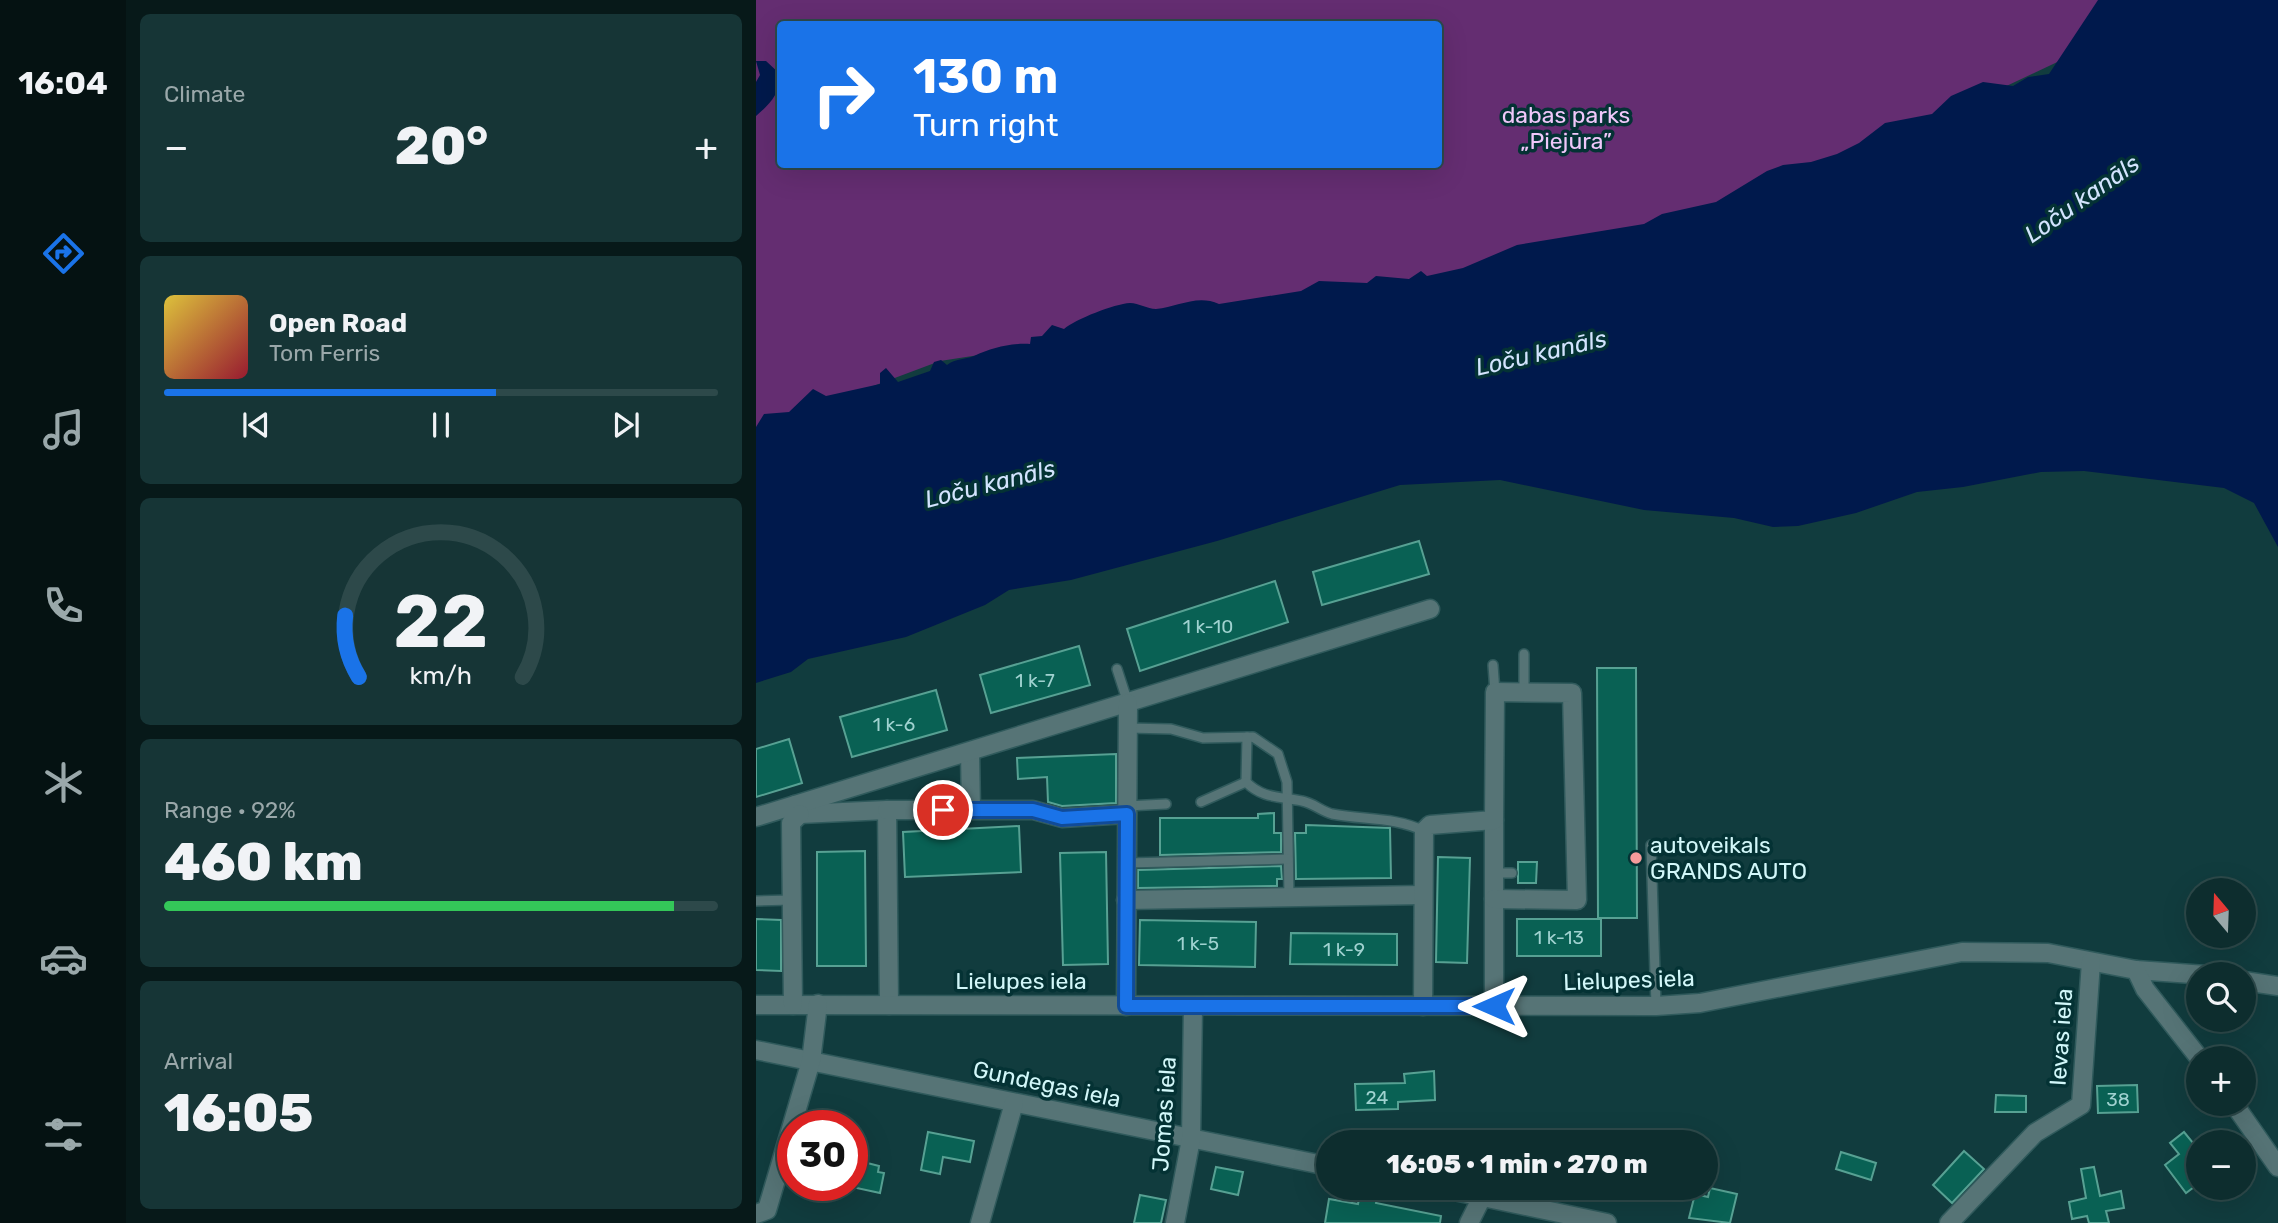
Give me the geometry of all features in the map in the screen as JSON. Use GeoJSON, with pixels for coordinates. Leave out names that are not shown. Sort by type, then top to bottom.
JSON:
{"type":"FeatureCollection","features":[{"type":"Feature","properties":{"kind":"street"},"geometry":{"type":"LineString","coordinates":[[756,817],[798,809],[970,752],[1430,609]]}},
{"type":"Feature","properties":{"kind":"street"},"geometry":{"type":"LineString","coordinates":[[1494,899],[1577,900],[1572,693],[1495,692],[1493,820],[1503,873],[1494,899],[1494,1006]]}},
{"type":"Feature","properties":{"kind":"street"},"geometry":{"type":"LineString","coordinates":[[1126,1006],[1128,704]]}},
{"type":"Feature","properties":{"kind":"street"},"geometry":{"type":"LineString","coordinates":[[970,752],[971,810]]}},
{"type":"Feature","properties":{"kind":"street"},"geometry":{"type":"LineString","coordinates":[[798,809],[1033,810],[1062,818],[1127,810]]}},
{"type":"Feature","properties":{"kind":"street"},"geometry":{"type":"LineString","coordinates":[[793,1005],[791,823],[798,809]]}},
{"type":"Feature","properties":{"kind":"street"},"geometry":{"type":"LineString","coordinates":[[887,810],[889,1005]]}},
{"type":"Feature","properties":{"kind":"street"},"geometry":{"type":"LineString","coordinates":[[1423,1006],[1423,831],[1430,825],[1493,820]]}},
{"type":"Feature","properties":{"kind":"street"},"geometry":{"type":"LineString","coordinates":[[1126,900],[1422,895]]}},
{"type":"Feature","properties":{"kind":"street","name":"Lielupes iela"},"geometry":{"type":"LineString","coordinates":[[756,1005],[1656,1006],[1700,1003],[1962,952],[2048,953],[2136,970],[2186,974]]}},
{"type":"Feature","properties":{"kind":"street","name":"Ievas iela"},"geometry":{"type":"LineString","coordinates":[[1949,1223],[2035,1133],[2081,1105],[2091,962]]}},
{"type":"Feature","properties":{"kind":"street"},"geometry":{"type":"LineString","coordinates":[[2136,970],[2145,989],[2190,1046]]}},
{"type":"Feature","properties":{"kind":"street"},"geometry":{"type":"LineString","coordinates":[[2256,983],[2278,986]]}},
{"type":"Feature","properties":{"kind":"street"},"geometry":{"type":"LineString","coordinates":[[756,1214],[767,1210],[811,1061],[818,1004]]}},
{"type":"Feature","properties":{"kind":"street","name":"Jomas iela"},"geometry":{"type":"LineString","coordinates":[[1175,1223],[1191,1139],[1193,1007]]}},
{"type":"Feature","properties":{"kind":"street","name":"Gundegas iela"},"geometry":{"type":"LineString","coordinates":[[756,1050],[1316,1164]]}},
{"type":"Feature","properties":{"kind":"street"},"geometry":{"type":"LineString","coordinates":[[981,1223],[1014,1103]]}},
{"type":"Feature","properties":{"kind":"street"},"geometry":{"type":"LineString","coordinates":[[2242,1116],[2278,1167]]}},
{"type":"Feature","properties":{"kind":"street"},"geometry":{"type":"LineString","coordinates":[[1469,1223],[1480,1200]]}},
{"type":"Feature","properties":{"kind":"street"},"geometry":{"type":"LineString","coordinates":[[1496,1200],[1607,1223]]}},
{"type":"Feature","properties":{"kind":"lane"},"geometry":{"type":"LineString","coordinates":[[1524,654],[1524,692]]}},
{"type":"Feature","properties":{"kind":"lane"},"geometry":{"type":"LineString","coordinates":[[1493,665],[1495,692]]}},
{"type":"Feature","properties":{"kind":"lane"},"geometry":{"type":"LineString","coordinates":[[1117,669],[1128,704]]}},
{"type":"Feature","properties":{"kind":"lane"},"geometry":{"type":"LineString","coordinates":[[1128,728],[1171,729],[1203,738],[1253,737],[1278,754],[1287,782],[1289,897]]}},
{"type":"Feature","properties":{"kind":"lane"},"geometry":{"type":"LineString","coordinates":[[1247,737],[1246,782],[1258,794],[1307,802],[1328,813],[1374,821],[1405,822],[1423,831]]}},
{"type":"Feature","properties":{"kind":"lane"},"geometry":{"type":"LineString","coordinates":[[1201,802],[1246,782]]}},
{"type":"Feature","properties":{"kind":"lane"},"geometry":{"type":"LineString","coordinates":[[1127,810],[1166,804]]}},
{"type":"Feature","properties":{"kind":"lane"},"geometry":{"type":"LineString","coordinates":[[1651,845],[1656,1006]]}},
{"type":"Feature","properties":{"kind":"lane"},"geometry":{"type":"LineString","coordinates":[[1126,863],[1289,859]]}},
{"type":"Feature","properties":{"kind":"lane"},"geometry":{"type":"LineString","coordinates":[[756,901],[792,900]]}},
{"type":"Feature","properties":{"kind":"green space","name":"dabas parks „Piejūra”"},"geometry":{"type":"Polygon","coordinates":[[[756,0],[2107,0],[2087,48],[1720,221],[1529,270],[940,361],[756,430],[756,0]]]}},
{"type":"Feature","properties":{"kind":"water","name":"Loču kanāls"},"geometry":{"type":"Polygon","coordinates":[[[2098,0],[2278,0],[2278,547],[2254,503],[2224,488],[2084,471],[2041,472],[1963,487],[1917,492],[1856,513],[1798,526],[1773,527],[1734,518],[1644,510],[1500,480],[1400,485],[1217,541],[1071,580],[1009,590],[985,605],[906,637],[808,659],[791,672],[756,683],[756,427],[764,414],[789,412],[813,389],[826,396],[880,384],[880,373],[886,368],[898,382],[930,371],[934,362],[941,360],[947,365],[1001,347],[1030,344],[1031,337],[1042,336],[1052,325],[1064,329],[1086,317],[1123,304],[1133,303],[1156,309],[1203,300],[1219,304],[1301,291],[1319,281],[1367,283],[1376,276],[1409,279],[1421,271],[1427,276],[1463,268],[1517,245],[1644,224],[1662,214],[1716,202],[1767,171],[1783,165],[1811,162],[1837,154],[1859,143],[1885,123],[1932,114],[1951,96],[1983,82],[2013,86],[2028,77],[2049,74],[2098,0]]]}},
{"type":"Feature","properties":{"kind":"water"},"geometry":{"type":"Polygon","coordinates":[[[756,61],[766,61],[777,71],[777,91],[756,116],[756,82],[760,75],[756,61]]]}},
{"type":"Feature","properties":{"kind":"building"},"geometry":{"type":"Polygon","coordinates":[[[1419,541],[1429,574],[1322,605],[1313,572],[1419,541]]]}},
{"type":"Feature","properties":{"kind":"building"},"geometry":{"type":"Polygon","coordinates":[[[1275,581],[1288,622],[1140,671],[1127,629],[1275,581]]]}},
{"type":"Feature","properties":{"kind":"building"},"geometry":{"type":"Polygon","coordinates":[[[1079,646],[1090,685],[991,713],[980,675],[1079,646]]]}},
{"type":"Feature","properties":{"kind":"building"},"geometry":{"type":"Polygon","coordinates":[[[1597,668],[1636,668],[1637,918],[1598,918],[1597,668]]]}},
{"type":"Feature","properties":{"kind":"building"},"geometry":{"type":"Polygon","coordinates":[[[936,690],[947,730],[852,757],[840,717],[936,690]]]}},
{"type":"Feature","properties":{"kind":"building"},"geometry":{"type":"Polygon","coordinates":[[[789,739],[802,783],[756,797],[756,749],[789,739]]]}},
{"type":"Feature","properties":{"kind":"building"},"geometry":{"type":"Polygon","coordinates":[[[1116,754],[1116,803],[1062,806],[1048,802],[1047,777],[1018,779],[1017,758],[1116,754]]]}},
{"type":"Feature","properties":{"kind":"building"},"geometry":{"type":"Polygon","coordinates":[[[1274,813],[1274,833],[1281,833],[1281,852],[1160,855],[1160,818],[1258,818],[1258,814],[1274,813]]]}},
{"type":"Feature","properties":{"kind":"building"},"geometry":{"type":"Polygon","coordinates":[[[1306,825],[1390,828],[1391,878],[1296,879],[1295,833],[1306,833],[1306,825]]]}},
{"type":"Feature","properties":{"kind":"building"},"geometry":{"type":"Polygon","coordinates":[[[1019,826],[1021,872],[905,877],[903,832],[1019,826]]]}},
{"type":"Feature","properties":{"kind":"building"},"geometry":{"type":"Polygon","coordinates":[[[865,851],[866,966],[817,966],[817,852],[865,851]]]}},
{"type":"Feature","properties":{"kind":"building"},"geometry":{"type":"Polygon","coordinates":[[[1106,852],[1108,964],[1063,965],[1060,853],[1106,852]]]}},
{"type":"Feature","properties":{"kind":"building"},"geometry":{"type":"Polygon","coordinates":[[[1438,857],[1470,858],[1467,963],[1436,962],[1438,857]]]}},
{"type":"Feature","properties":{"kind":"building"},"geometry":{"type":"Polygon","coordinates":[[[1518,862],[1537,862],[1536,883],[1518,883],[1518,862]]]}},
{"type":"Feature","properties":{"kind":"building"},"geometry":{"type":"Polygon","coordinates":[[[1281,866],[1282,879],[1277,879],[1277,886],[1138,888],[1138,870],[1281,866]]]}},
{"type":"Feature","properties":{"kind":"building"},"geometry":{"type":"Polygon","coordinates":[[[756,919],[781,920],[781,971],[756,970],[756,919]]]}},
{"type":"Feature","properties":{"kind":"building"},"geometry":{"type":"Polygon","coordinates":[[[1517,919],[1601,919],[1601,956],[1517,956],[1517,919]]]}},
{"type":"Feature","properties":{"kind":"building"},"geometry":{"type":"Polygon","coordinates":[[[1140,920],[1256,922],[1255,967],[1139,965],[1140,920]]]}},
{"type":"Feature","properties":{"kind":"building"},"geometry":{"type":"Polygon","coordinates":[[[1291,933],[1397,934],[1397,965],[1290,964],[1291,933]]]}},
{"type":"Feature","properties":{"kind":"building"},"geometry":{"type":"Polygon","coordinates":[[[1434,1071],[1435,1100],[1398,1102],[1398,1109],[1356,1110],[1355,1084],[1405,1083],[1404,1074],[1434,1071]]]}},
{"type":"Feature","properties":{"kind":"building"},"geometry":{"type":"Polygon","coordinates":[[[2137,1085],[2138,1112],[2098,1113],[2097,1086],[2137,1085]]]}},
{"type":"Feature","properties":{"kind":"building"},"geometry":{"type":"Polygon","coordinates":[[[1996,1095],[2026,1096],[2026,1112],[1995,1112],[1996,1095]]]}},
{"type":"Feature","properties":{"kind":"building"},"geometry":{"type":"Polygon","coordinates":[[[928,1132],[974,1141],[970,1162],[943,1157],[940,1174],[921,1170],[928,1132]]]}},
{"type":"Feature","properties":{"kind":"building"},"geometry":{"type":"Polygon","coordinates":[[[2184,1132],[2186,1134],[2186,1193],[2165,1165],[2179,1154],[2170,1143],[2184,1132]]]}},
{"type":"Feature","properties":{"kind":"building"},"geometry":{"type":"Polygon","coordinates":[[[1964,1151],[1984,1169],[1952,1203],[1933,1185],[1964,1151]]]}},
{"type":"Feature","properties":{"kind":"building"},"geometry":{"type":"Polygon","coordinates":[[[1841,1152],[1876,1163],[1871,1180],[1836,1169],[1841,1152]]]}},
{"type":"Feature","properties":{"kind":"building"},"geometry":{"type":"Polygon","coordinates":[[[868,1163],[879,1166],[878,1172],[884,1173],[880,1193],[868,1190],[868,1163]]]}},
{"type":"Feature","properties":{"kind":"building"},"geometry":{"type":"Polygon","coordinates":[[[1216,1167],[1243,1172],[1238,1195],[1211,1189],[1216,1167]]]}},
{"type":"Feature","properties":{"kind":"building"},"geometry":{"type":"Polygon","coordinates":[[[2094,1167],[2100,1196],[2121,1191],[2124,1208],[2106,1211],[2109,1223],[2089,1223],[2087,1216],[2072,1219],[2069,1202],[2086,1198],[2081,1169],[2094,1167]]]}},
{"type":"Feature","properties":{"kind":"building"},"geometry":{"type":"Polygon","coordinates":[[[1718,1190],[1737,1194],[1730,1223],[1689,1218],[1694,1200],[1718,1200],[1718,1190]]]}},
{"type":"Feature","properties":{"kind":"building"},"geometry":{"type":"Polygon","coordinates":[[[1140,1195],[1166,1200],[1161,1223],[1134,1223],[1140,1195]]]}},
{"type":"Feature","properties":{"kind":"building"},"geometry":{"type":"Polygon","coordinates":[[[1329,1200],[1358,1204],[1359,1200],[1376,1200],[1376,1203],[1441,1216],[1440,1223],[1325,1223],[1329,1200]]]}},
{"type":"Feature","properties":{"kind":"place","name":"autoveikals GRANDS AUTO"},"geometry":{"type":"Point","coordinates":[1636,858]}},
{"type":"Feature","properties":{"kind":"route"},"geometry":{"type":"LineString","coordinates":[[943,810],[1033,810],[1062,818],[1127,814],[1126,1006],[1494,1006]]}}]}
